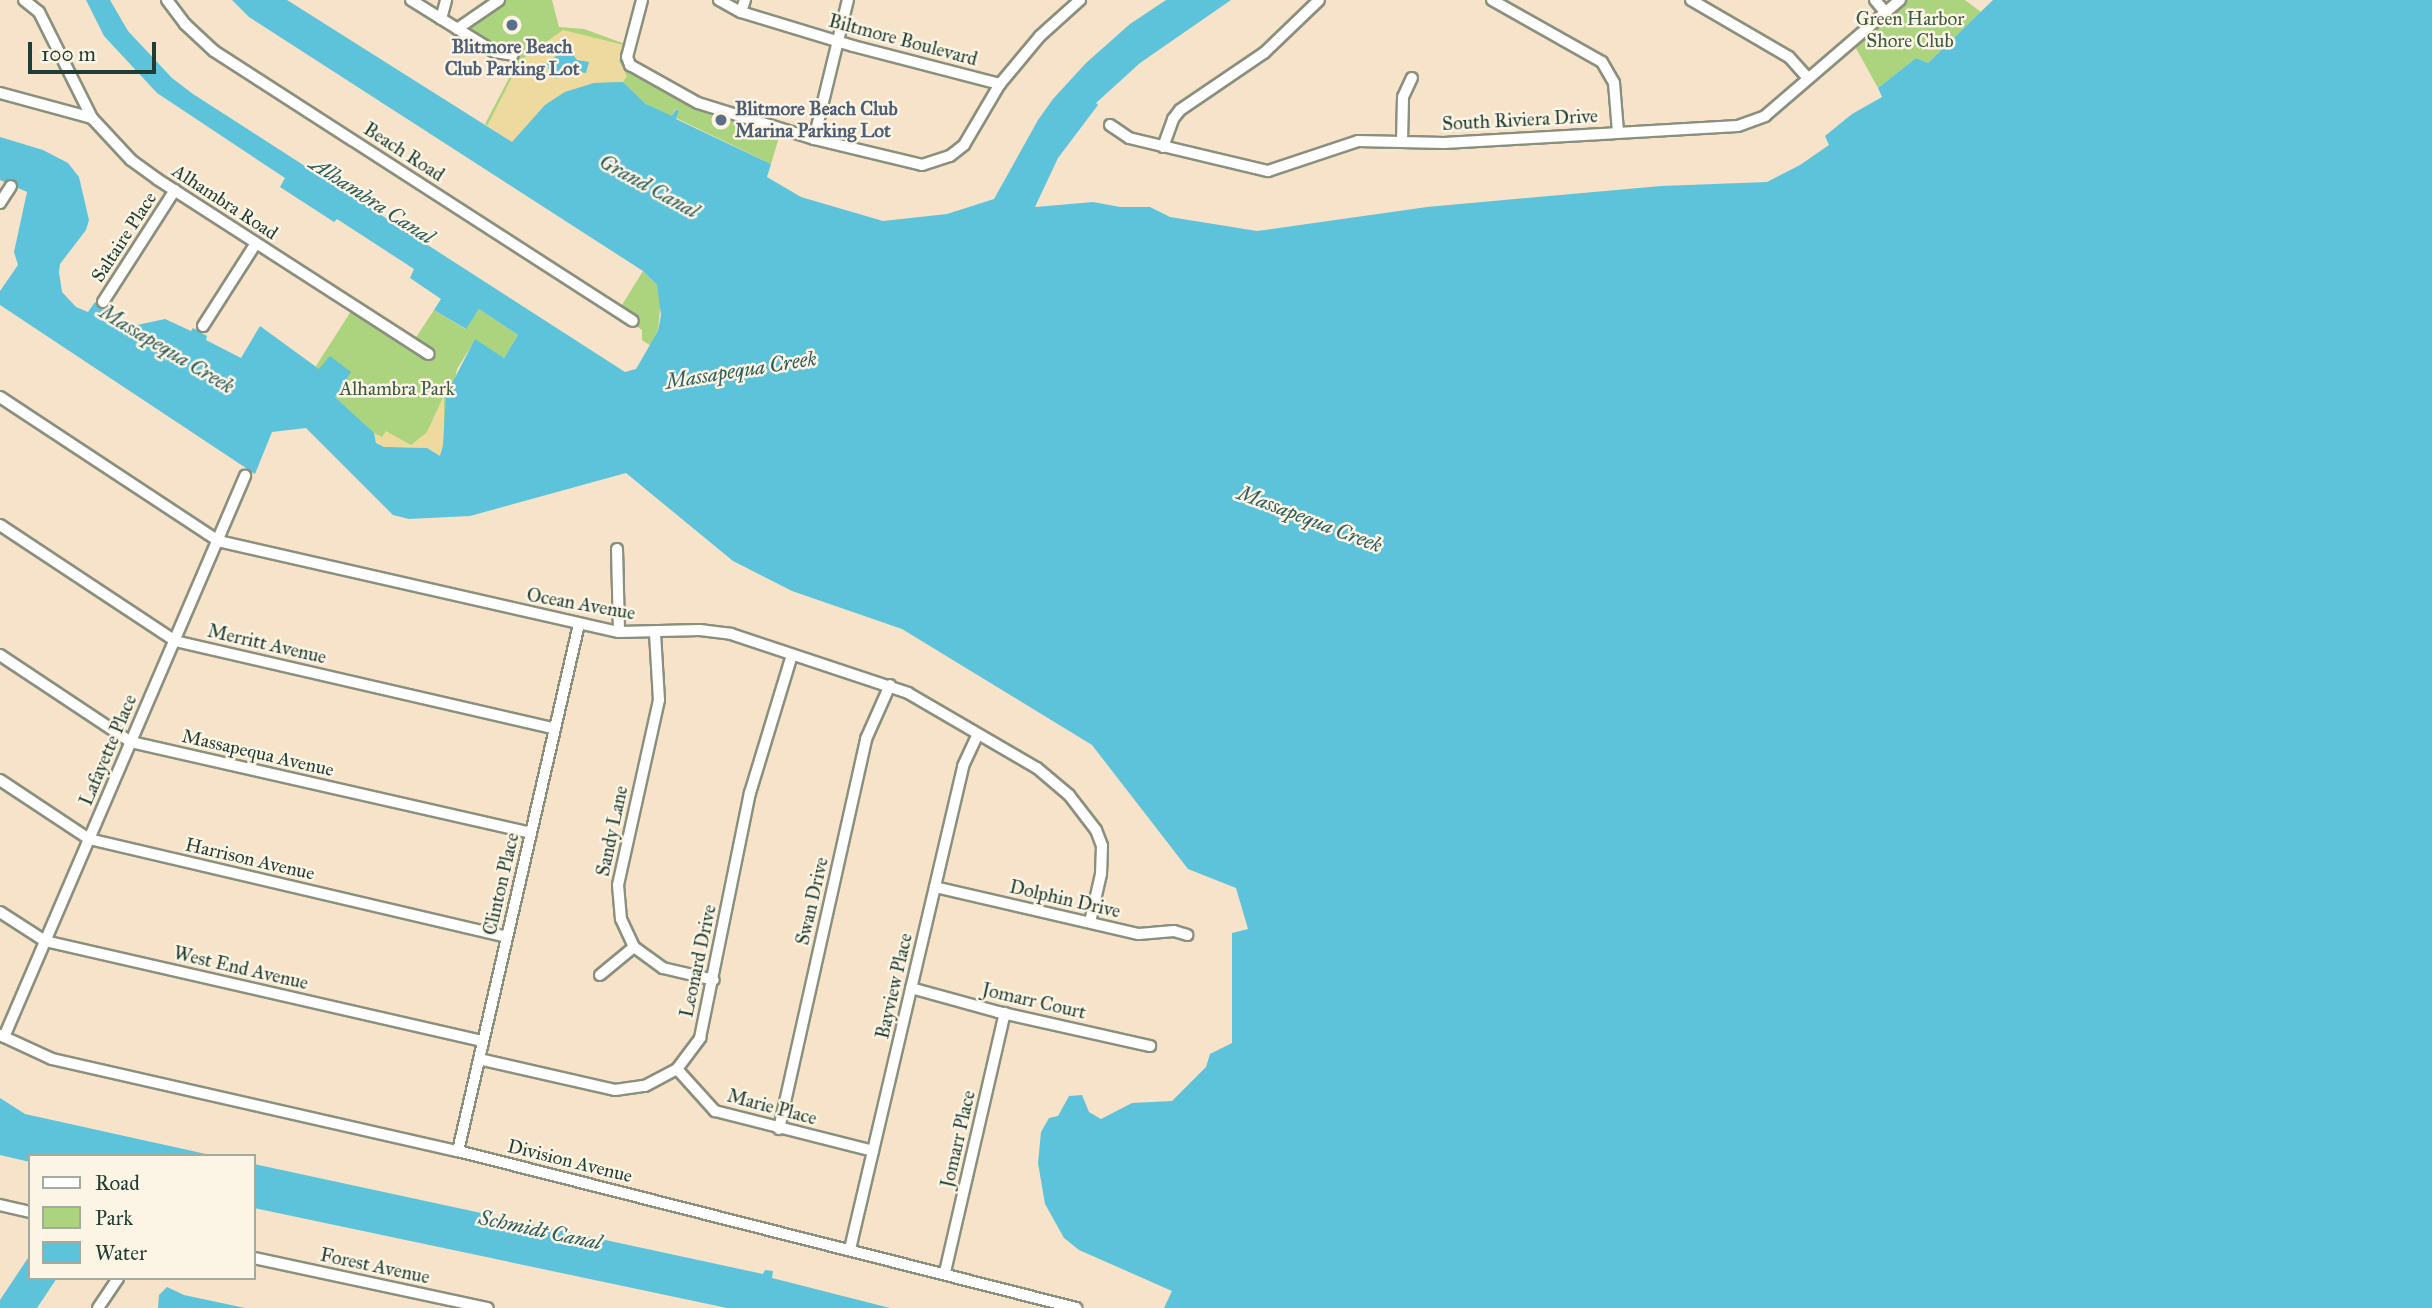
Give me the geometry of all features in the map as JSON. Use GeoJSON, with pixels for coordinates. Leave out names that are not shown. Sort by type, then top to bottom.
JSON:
{"type":"FeatureCollection","features":[{"type":"Feature","properties":{"kind":"street","name":"Alhambra Road"},"geometry":{"type":"LineString","coordinates":[[24,0],[39,12],[92,118],[131,160],[429,354]]}},
{"type":"Feature","properties":{"kind":"street","name":"Beach Road"},"geometry":{"type":"LineString","coordinates":[[166,0],[185,24],[214,51],[633,321]]}},
{"type":"Feature","properties":{"kind":"street"},"geometry":{"type":"LineString","coordinates":[[411,0],[495,52],[513,55]]}},
{"type":"Feature","properties":{"kind":"street"},"geometry":{"type":"LineString","coordinates":[[441,19],[446,0]]}},
{"type":"Feature","properties":{"kind":"street"},"geometry":{"type":"LineString","coordinates":[[457,29],[499,0]]}},
{"type":"Feature","properties":{"kind":"street"},"geometry":{"type":"LineString","coordinates":[[642,0],[627,61],[698,103],[814,139],[908,163],[936,163],[964,145],[1000,84],[1040,36],[1080,0]]}},
{"type":"Feature","properties":{"kind":"street","name":"Biltmore Boulevard"},"geometry":{"type":"LineString","coordinates":[[719,0],[741,12],[838,41],[1000,84]]}},
{"type":"Feature","properties":{"kind":"street"},"geometry":{"type":"LineString","coordinates":[[741,12],[745,0]]}},
{"type":"Feature","properties":{"kind":"street"},"geometry":{"type":"LineString","coordinates":[[814,139],[848,0]]}},
{"type":"Feature","properties":{"kind":"street"},"geometry":{"type":"LineString","coordinates":[[1163,147],[1173,119],[1180,110],[1264,53],[1319,0]]}},
{"type":"Feature","properties":{"kind":"street"},"geometry":{"type":"LineString","coordinates":[[1492,0],[1602,62],[1614,83],[1618,132]]}},
{"type":"Feature","properties":{"kind":"street"},"geometry":{"type":"LineString","coordinates":[[1690,0],[1780,51],[1808,78]]}},
{"type":"Feature","properties":{"kind":"street"},"geometry":{"type":"LineString","coordinates":[[1875,0],[1885,12]]}},
{"type":"Feature","properties":{"kind":"street","name":"South Riviera Drive"},"geometry":{"type":"LineString","coordinates":[[1110,125],[1129,138],[1268,171],[1344,143],[1444,143],[1751,123],[1765,116],[1900,0]]}},
{"type":"Feature","properties":{"kind":"street"},"geometry":{"type":"LineString","coordinates":[[1402,142],[1403,97],[1412,78]]}},
{"type":"Feature","properties":{"kind":"street"},"geometry":{"type":"LineString","coordinates":[[0,93],[92,118]]}},
{"type":"Feature","properties":{"kind":"street"},"geometry":{"type":"LineString","coordinates":[[0,203],[11,186]]}},
{"type":"Feature","properties":{"kind":"street","name":"Saltaire Place"},"geometry":{"type":"LineString","coordinates":[[103,302],[175,190]]}},
{"type":"Feature","properties":{"kind":"street"},"geometry":{"type":"LineString","coordinates":[[203,326],[256,243]]}},
{"type":"Feature","properties":{"kind":"street","name":"Ocean Avenue"},"geometry":{"type":"LineString","coordinates":[[0,397],[218,541],[619,632],[723,632],[890,685],[1051,779],[1096,830],[1103,858],[1090,922]]}},
{"type":"Feature","properties":{"kind":"street","name":"Lafayette Place"},"geometry":{"type":"LineString","coordinates":[[2,1036],[246,477]]}},
{"type":"Feature","properties":{"kind":"street","name":"Merritt Avenue"},"geometry":{"type":"LineString","coordinates":[[0,525],[175,641],[555,729]]}},
{"type":"Feature","properties":{"kind":"street"},"geometry":{"type":"LineString","coordinates":[[617,549],[619,632]]}},
{"type":"Feature","properties":{"kind":"street","name":"Clinton Place"},"geometry":{"type":"LineString","coordinates":[[458,1151],[579,624]]}},
{"type":"Feature","properties":{"kind":"street","name":"Sandy Lane"},"geometry":{"type":"LineString","coordinates":[[634,947],[621,919],[618,886],[659,700],[654,633]]}},
{"type":"Feature","properties":{"kind":"street","name":"Massapequa Avenue"},"geometry":{"type":"LineString","coordinates":[[0,655],[131,742],[531,833]]}},
{"type":"Feature","properties":{"kind":"street","name":"Leonard Drive"},"geometry":{"type":"LineString","coordinates":[[479,1059],[615,1090],[645,1086],[677,1069],[700,1038],[714,980],[750,793],[792,655]]}},
{"type":"Feature","properties":{"kind":"street","name":"Swan Drive"},"geometry":{"type":"LineString","coordinates":[[779,1129],[866,739],[890,685]]}},
{"type":"Feature","properties":{"kind":"street","name":"Bayview Place"},"geometry":{"type":"LineString","coordinates":[[850,1249],[963,766],[978,734]]}},
{"type":"Feature","properties":{"kind":"street","name":"Harrison Avenue"},"geometry":{"type":"LineString","coordinates":[[0,780],[89,839],[507,937]]}},
{"type":"Feature","properties":{"kind":"street","name":"Dolphin Drive"},"geometry":{"type":"LineString","coordinates":[[935,887],[1139,934],[1174,932],[1187,935]]}},
{"type":"Feature","properties":{"kind":"street","name":"West End Avenue"},"geometry":{"type":"LineString","coordinates":[[0,912],[44,942],[483,1041]]}},
{"type":"Feature","properties":{"kind":"street"},"geometry":{"type":"LineString","coordinates":[[600,975],[634,947],[663,968],[714,980]]}},
{"type":"Feature","properties":{"kind":"street","name":"Jomarr Court"},"geometry":{"type":"LineString","coordinates":[[911,988],[1005,1013],[1150,1046]]}},
{"type":"Feature","properties":{"kind":"street","name":"Jomarr Place"},"geometry":{"type":"LineString","coordinates":[[945,1272],[1005,1013]]}},
{"type":"Feature","properties":{"kind":"street","name":"Division Avenue"},"geometry":{"type":"LineString","coordinates":[[2,1036],[52,1059],[458,1151],[945,1272],[1076,1308]]}},
{"type":"Feature","properties":{"kind":"street","name":"Marie Place"},"geometry":{"type":"LineString","coordinates":[[677,1069],[715,1111],[873,1151]]}},
{"type":"Feature","properties":{"kind":"street"},"geometry":{"type":"LineString","coordinates":[[0,1205],[28,1212]]}},
{"type":"Feature","properties":{"kind":"street","name":"Forest Avenue"},"geometry":{"type":"LineString","coordinates":[[256,1258],[488,1308]]}},
{"type":"Feature","properties":{"kind":"street"},"geometry":{"type":"LineString","coordinates":[[98,1308],[117,1280]]}},
{"type":"Feature","properties":{"kind":"green space"},"geometry":{"type":"Polygon","coordinates":[[[503,0],[552,0],[559,27],[584,29],[628,45],[625,62],[697,104],[781,130],[771,164],[676,118],[679,110],[675,109],[672,117],[646,104],[623,82],[513,142],[485,124],[520,57],[515,53],[501,53],[461,28],[503,0]]]}},
{"type":"Feature","properties":{"kind":"green space","name":"Green Harbor Shore Club"},"geometry":{"type":"Polygon","coordinates":[[[1900,0],[1965,0],[1981,12],[1928,63],[1916,58],[1878,88],[1852,41],[1900,0]]]}},
{"type":"Feature","properties":{"kind":"green space"},"geometry":{"type":"Polygon","coordinates":[[[643,271],[657,285],[661,299],[658,330],[651,346],[642,340],[642,330],[617,313],[643,271]]]}},
{"type":"Feature","properties":{"kind":"green space","name":"Alhambra Park"},"geometry":{"type":"Polygon","coordinates":[[[355,305],[413,342],[434,310],[465,329],[479,309],[518,335],[504,358],[475,340],[457,369],[443,445],[389,448],[335,397],[316,366],[355,305]]]}},
{"type":"Feature","properties":{"kind":"sand"},"geometry":{"type":"Polygon","coordinates":[[[563,30],[624,45],[619,61],[627,76],[623,82],[594,83],[565,92],[545,105],[513,142],[487,126],[521,60],[563,30]]]}},
{"type":"Feature","properties":{"kind":"sand"},"geometry":{"type":"Polygon","coordinates":[[[444,395],[444,440],[440,457],[427,448],[384,447],[376,443],[374,433],[382,437],[386,431],[411,445],[427,432],[444,395]]]}},
{"type":"Feature","properties":{"kind":"water"},"geometry":{"type":"Polygon","coordinates":[[[86,0],[110,0],[128,31],[172,78],[193,94],[625,372],[636,369],[658,331],[661,315],[657,285],[643,271],[249,17],[232,0],[287,0],[512,142],[545,105],[565,92],[594,83],[623,82],[646,104],[672,116],[676,109],[679,111],[676,119],[771,164],[767,177],[801,197],[883,221],[947,214],[994,199],[1038,120],[1053,99],[1086,63],[1130,24],[1166,0],[1231,0],[1140,63],[1096,103],[1098,105],[1058,158],[1035,207],[1093,202],[1120,207],[1150,207],[1170,217],[1257,231],[1427,207],[1661,186],[1767,182],[1800,165],[1829,145],[1825,136],[1852,114],[1882,97],[1878,88],[1916,58],[1928,63],[1993,0],[2432,0],[2432,1308],[1164,1308],[1172,1291],[1079,1250],[1064,1238],[1045,1204],[1038,1163],[1041,1132],[1049,1118],[1058,1116],[1069,1096],[1082,1095],[1089,1112],[1101,1119],[1132,1103],[1172,1101],[1206,1067],[1210,1054],[1232,1043],[1232,933],[1248,929],[1236,888],[1188,869],[1092,745],[902,629],[792,591],[733,561],[626,473],[470,516],[409,519],[393,515],[306,428],[272,432],[255,474],[0,305],[0,291],[18,265],[14,252],[27,192],[0,180],[0,137],[43,150],[68,163],[79,177],[89,220],[86,230],[60,264],[59,272],[62,292],[76,307],[88,312],[95,302],[109,309],[106,316],[123,328],[165,319],[191,331],[193,328],[207,336],[206,340],[241,358],[260,326],[319,369],[330,356],[351,372],[335,397],[374,433],[376,443],[384,447],[427,448],[440,456],[446,395],[475,339],[504,358],[518,335],[479,309],[466,329],[434,310],[441,299],[410,278],[414,269],[337,219],[334,222],[280,187],[285,178],[157,93],[104,36],[86,0]]]}},
{"type":"Feature","properties":{"kind":"water"},"geometry":{"type":"Polygon","coordinates":[[[567,47],[577,60],[589,62],[586,73],[566,69],[556,79],[545,65],[567,47]]]}},
{"type":"Feature","properties":{"kind":"water"},"geometry":{"type":"Polygon","coordinates":[[[0,1098],[25,1114],[206,1154],[28,1154],[28,1162],[0,1155],[0,1098]]]}},
{"type":"Feature","properties":{"kind":"water","name":"Schmidt Canal"},"geometry":{"type":"Polygon","coordinates":[[[256,1164],[763,1274],[765,1270],[773,1271],[772,1278],[890,1308],[727,1308],[256,1208],[256,1164]]]}},
{"type":"Feature","properties":{"kind":"water"},"geometry":{"type":"Polygon","coordinates":[[[28,1258],[28,1280],[56,1280],[37,1308],[0,1308],[0,1300],[28,1258]]]}},
{"type":"Feature","properties":{"kind":"water"},"geometry":{"type":"Polygon","coordinates":[[[167,1287],[184,1295],[245,1308],[158,1308],[159,1295],[167,1287]]]}},
{"type":"Feature","properties":{"kind":"place","name":"Blitmore Beach Club Parking Lot"},"geometry":{"type":"Point","coordinates":[512,25]}},
{"type":"Feature","properties":{"kind":"place","name":"Blitmore Beach Club Marina Parking Lot"},"geometry":{"type":"Point","coordinates":[721,120]}},
{"type":"Feature","properties":{"kind":"water label","name":"Grand Canal"},"geometry":{"type":"Point","coordinates":[649,186]}},
{"type":"Feature","properties":{"kind":"water label","name":"Alhambra Canal"},"geometry":{"type":"Point","coordinates":[372,200]}},
{"type":"Feature","properties":{"kind":"water label","name":"Massapequa Creek"},"geometry":{"type":"Point","coordinates":[167,349]}},
{"type":"Feature","properties":{"kind":"water label","name":"Massapequa Creek"},"geometry":{"type":"Point","coordinates":[741,370]}},
{"type":"Feature","properties":{"kind":"water label","name":"Massapequa Creek"},"geometry":{"type":"Point","coordinates":[1310,519]}}]}
